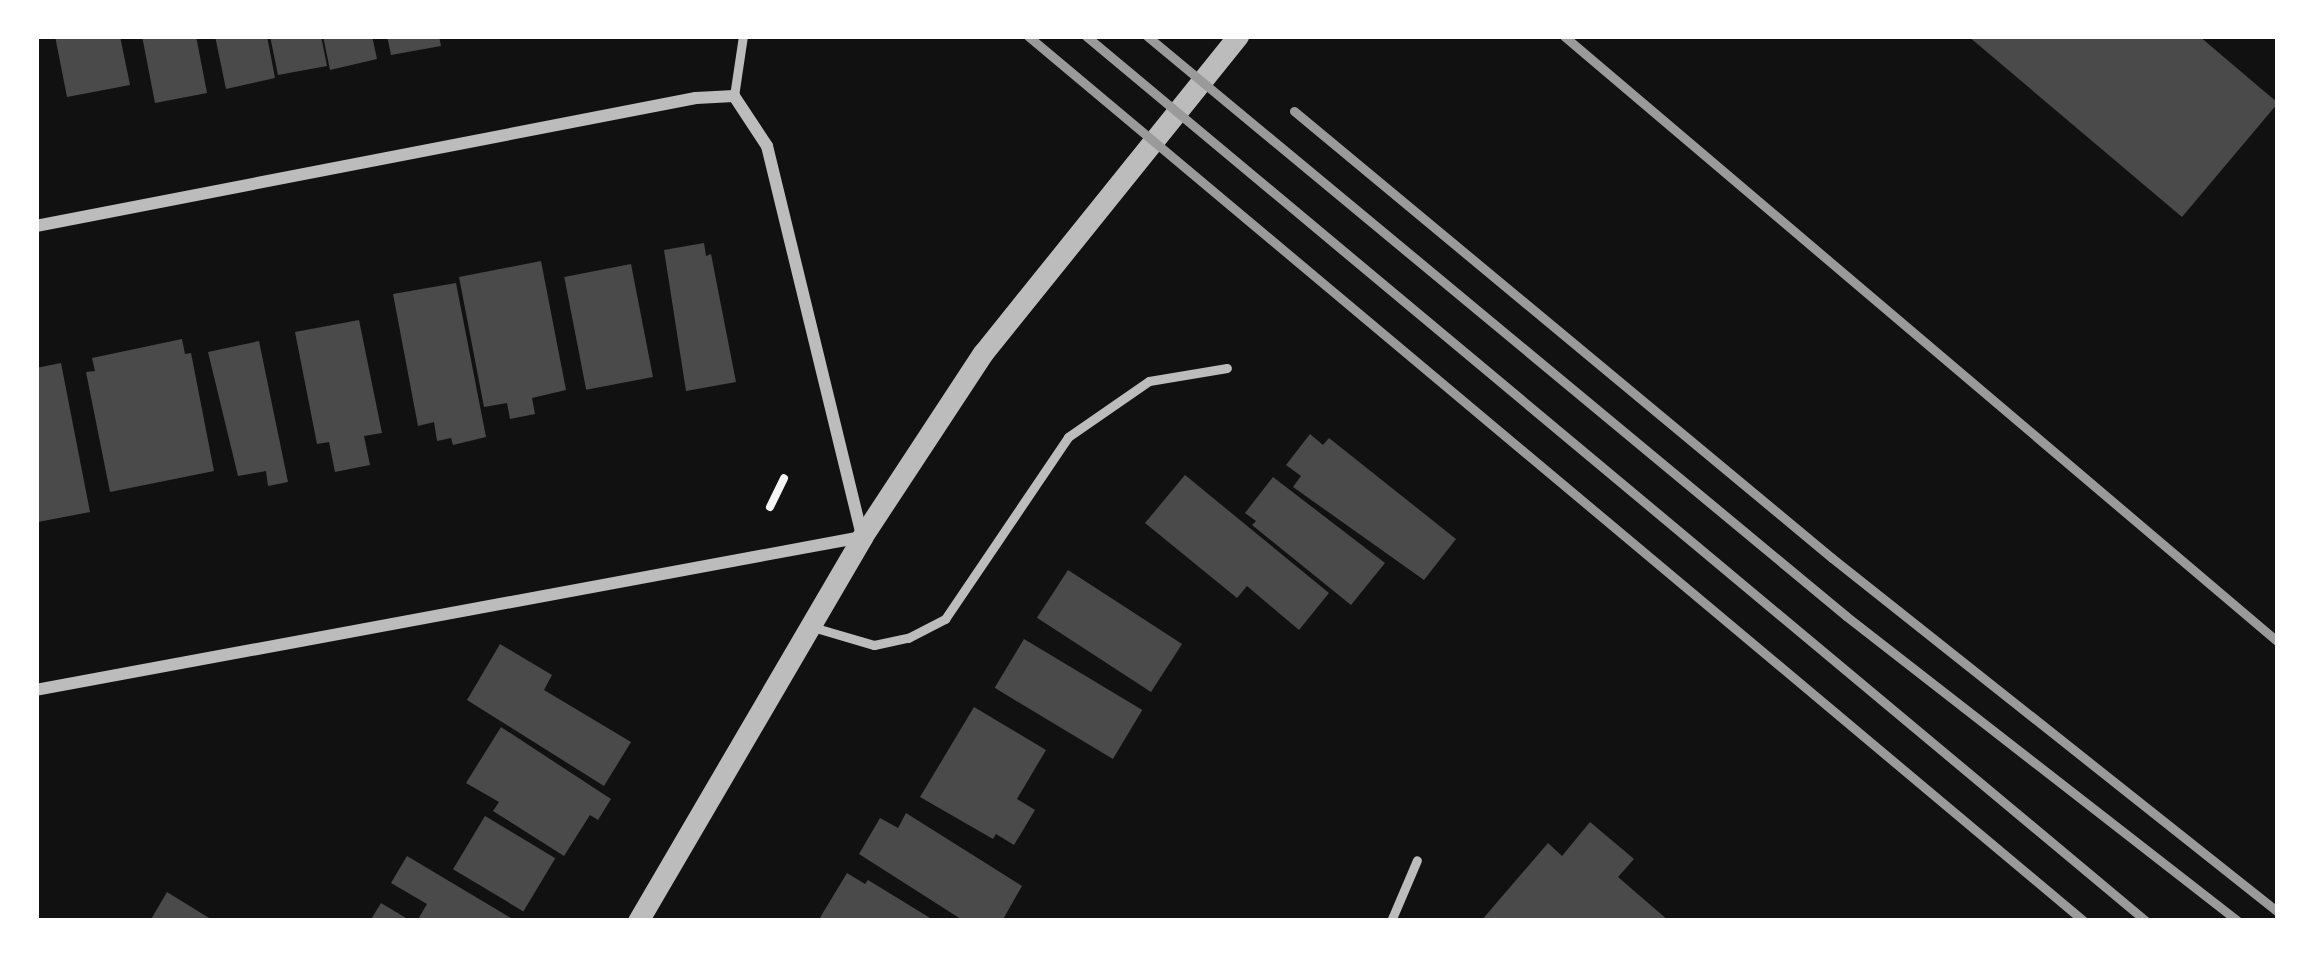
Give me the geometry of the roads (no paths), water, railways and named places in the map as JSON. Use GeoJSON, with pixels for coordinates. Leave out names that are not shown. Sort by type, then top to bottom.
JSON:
{"type":"FeatureCollection","features":[{"type":"Feature","properties":{"kind":"street"},"geometry":{"type":"LineString","coordinates":[[638,921],[862,537],[983,353],[1238,36]]}},
{"type":"Feature","properties":{"kind":"street"},"geometry":{"type":"LineString","coordinates":[[36,226],[673,102],[734,96],[767,146],[862,537]]}},
{"type":"Feature","properties":{"kind":"street"},"geometry":{"type":"LineString","coordinates":[[36,690],[862,537]]}},
{"type":"Feature","properties":{"kind":"lane"},"geometry":{"type":"LineString","coordinates":[[734,96],[743,36]]}},
{"type":"Feature","properties":{"kind":"lane"},"geometry":{"type":"LineString","coordinates":[[809,626],[874,645],[908,638],[945,619],[1068,437],[1149,381],[1227,368]]}},
{"type":"Feature","properties":{"kind":"lane"},"geometry":{"type":"LineString","coordinates":[[1390,921],[1417,860]]}},
{"type":"Feature","properties":{"kind":"railway"},"geometry":{"type":"LineString","coordinates":[[1028,36],[2084,921]]}},
{"type":"Feature","properties":{"kind":"railway"},"geometry":{"type":"LineString","coordinates":[[1086,36],[2146,921]]}},
{"type":"Feature","properties":{"kind":"railway"},"geometry":{"type":"LineString","coordinates":[[1147,36],[1846,616],[2238,921]]}},
{"type":"Feature","properties":{"kind":"railway"},"geometry":{"type":"LineString","coordinates":[[1564,36],[2278,642]]}},
{"type":"Feature","properties":{"kind":"railway"},"geometry":{"type":"LineString","coordinates":[[1294,111],[1832,558],[2278,912]]}}]}
